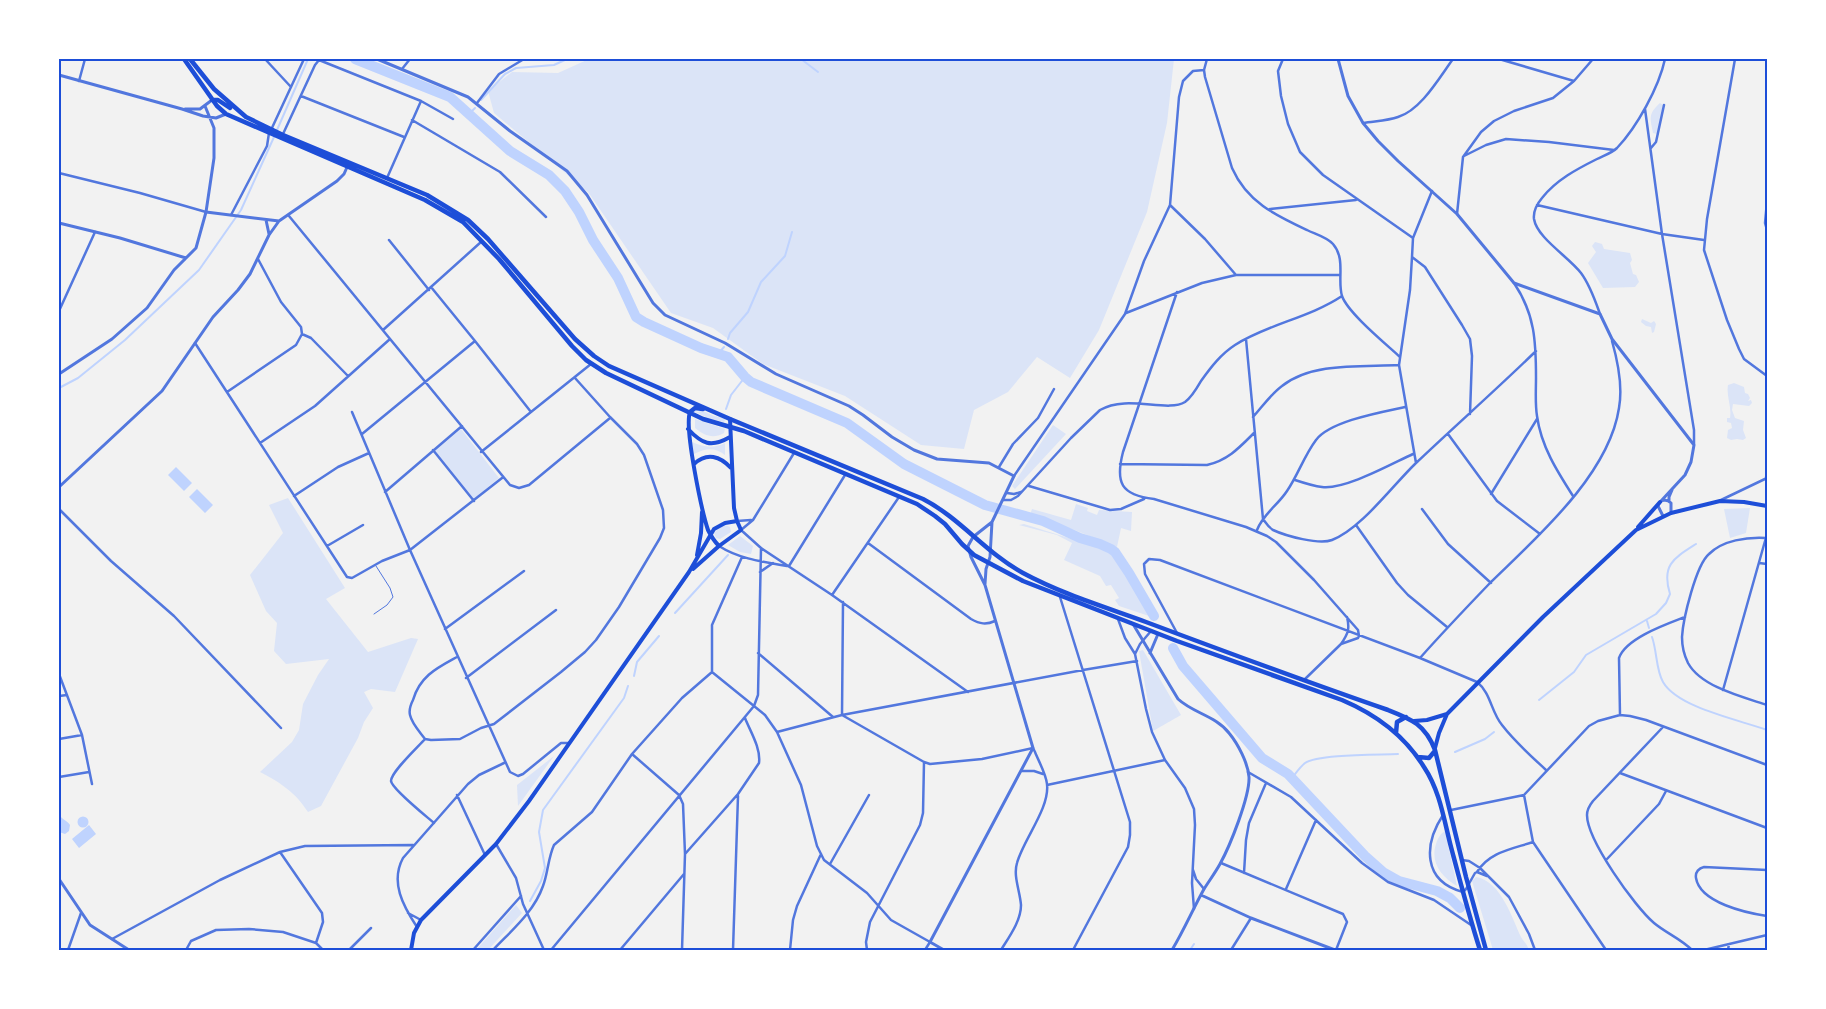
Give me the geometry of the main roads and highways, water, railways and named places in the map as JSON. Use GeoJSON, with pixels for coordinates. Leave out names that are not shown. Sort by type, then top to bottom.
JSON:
{"type":"FeatureCollection","features":[{"type":"Feature","properties":{"kind":"main road"},"geometry":{"type":"LineString","coordinates":[[184,59],[212,100],[226,114],[348,165],[436,205],[464,222],[572,346],[606,373],[703,419],[730,427],[794,452],[900,496],[935,516],[952,530],[968,550],[1023,581],[1158,634],[1342,700],[1382,722],[1415,755],[1430,778],[1438,795],[1480,950]]}},
{"type":"Feature","properties":{"kind":"main road"},"geometry":{"type":"LineString","coordinates":[[190,59],[214,89],[240,114]]}},
{"type":"Feature","properties":{"kind":"main road"},"geometry":{"type":"LineString","coordinates":[[212,100],[221,102],[272,132]]}},
{"type":"Feature","properties":{"kind":"main road"},"geometry":{"type":"LineString","coordinates":[[348,165],[387,178],[427,195],[468,220],[488,239],[575,339],[609,366],[730,419],[923,499],[949,514],[973,537],[1015,569],[1045,584],[1178,635],[1414,721],[1427,733],[1435,750],[1486,950]]}},
{"type":"Feature","properties":{"kind":"main road"},"geometry":{"type":"LineString","coordinates":[[714,412],[698,408],[690,412],[688,429],[702,508],[710,534],[719,546]]}},
{"type":"Feature","properties":{"kind":"main road"},"geometry":{"type":"LineString","coordinates":[[689,572],[741,530],[737,521],[731,468],[730,419]]}},
{"type":"Feature","properties":{"kind":"main road"},"geometry":{"type":"LineString","coordinates":[[688,429],[703,442],[717,443],[730,437]]}},
{"type":"Feature","properties":{"kind":"main road"},"geometry":{"type":"LineString","coordinates":[[694,464],[700,459],[712,456],[719,457],[731,468]]}},
{"type":"Feature","properties":{"kind":"main road"},"geometry":{"type":"LineString","coordinates":[[1636,530],[1671,513],[1720,501],[1744,502],[1767,506]]}},
{"type":"Feature","properties":{"kind":"main road"},"geometry":{"type":"LineString","coordinates":[[1415,755],[1420,758],[1429,758],[1434,754],[1439,733],[1447,714],[1543,617],[1636,530],[1660,502]]}},
{"type":"Feature","properties":{"kind":"main road"},"geometry":{"type":"LineString","coordinates":[[695,562],[701,533],[702,508]]}},
{"type":"Feature","properties":{"kind":"main road"},"geometry":{"type":"LineString","coordinates":[[410,950],[421,920],[496,844],[529,801],[689,572],[710,534],[719,525],[737,521]]}},
{"type":"Feature","properties":{"kind":"main road"},"geometry":{"type":"LineString","coordinates":[[1414,721],[1427,720],[1447,714]]}},
{"type":"Feature","properties":{"kind":"main road"},"geometry":{"type":"LineString","coordinates":[[1396,734],[1396,722],[1407,717]]}},
{"type":"Feature","properties":{"kind":"water"},"geometry":{"type":"Polygon","coordinates":[[[176,467],[192,483],[184,491],[168,475],[176,467]]]}},
{"type":"Feature","properties":{"kind":"water"},"geometry":{"type":"Polygon","coordinates":[[[197,489],[213,505],[205,513],[189,497],[197,489]]]}},
{"type":"Feature","properties":{"kind":"water"},"geometry":{"type":"Polygon","coordinates":[[[59,813],[70,825],[69,831],[65,834],[59,832],[59,813]]]}},
{"type":"Feature","properties":{"kind":"water"},"geometry":{"type":"Polygon","coordinates":[[[83,816],[89,822],[83,828],[77,822],[83,816]]]}},
{"type":"Feature","properties":{"kind":"water"},"geometry":{"type":"Polygon","coordinates":[[[89,825],[96,834],[79,848],[72,839],[89,825]]]}},
{"type":"Feature","properties":{"kind":"waterway"},"geometry":{"type":"LineString","coordinates":[[277,130],[308,59]]}},
{"type":"Feature","properties":{"kind":"waterway"},"geometry":{"type":"LineString","coordinates":[[355,59],[450,97],[510,151],[549,175],[565,191],[579,212],[593,240],[618,278],[636,317],[701,348],[728,357],[751,382],[847,423],[904,464],[985,505],[1043,521],[1080,538],[1111,549],[1129,573],[1154,616]]}},
{"type":"Feature","properties":{"kind":"waterway"},"geometry":{"type":"LineString","coordinates":[[481,100],[505,74],[516,68],[554,65],[567,59]]}},
{"type":"Feature","properties":{"kind":"waterway"},"geometry":{"type":"LineString","coordinates":[[801,59],[818,72]]}},
{"type":"Feature","properties":{"kind":"waterway"},"geometry":{"type":"LineString","coordinates":[[469,114],[475,108]]}},
{"type":"Feature","properties":{"kind":"waterway"},"geometry":{"type":"LineString","coordinates":[[59,388],[78,378],[125,340],[199,270],[241,210],[274,137]]}},
{"type":"Feature","properties":{"kind":"waterway"},"geometry":{"type":"LineString","coordinates":[[728,339],[730,333],[748,312],[761,282],[785,256],[792,232]]}},
{"type":"Feature","properties":{"kind":"waterway"},"geometry":{"type":"LineString","coordinates":[[718,354],[724,347]]}},
{"type":"Feature","properties":{"kind":"waterway"},"geometry":{"type":"LineString","coordinates":[[726,409],[731,395],[745,377]]}},
{"type":"Feature","properties":{"kind":"waterway"},"geometry":{"type":"LineString","coordinates":[[1539,700],[1574,672],[1586,655],[1656,614],[1666,603],[1670,594],[1667,576],[1671,563],[1696,544]]}},
{"type":"Feature","properties":{"kind":"waterway"},"geometry":{"type":"LineString","coordinates":[[675,613],[728,555]]}},
{"type":"Feature","properties":{"kind":"waterway"},"geometry":{"type":"LineString","coordinates":[[1647,621],[1649,628]]}},
{"type":"Feature","properties":{"kind":"waterway"},"geometry":{"type":"LineString","coordinates":[[634,676],[637,662],[659,636]]}},
{"type":"Feature","properties":{"kind":"waterway"},"geometry":{"type":"LineString","coordinates":[[1652,637],[1661,677],[1671,691],[1695,706],[1767,730]]}},
{"type":"Feature","properties":{"kind":"waterway"},"geometry":{"type":"LineString","coordinates":[[1173,648],[1183,666],[1262,758],[1288,774],[1365,856],[1383,872],[1399,881],[1437,891],[1450,898],[1460,908]]}},
{"type":"Feature","properties":{"kind":"waterway"},"geometry":{"type":"LineString","coordinates":[[530,901],[541,881],[545,868],[539,832],[543,810],[624,698],[628,686]]}},
{"type":"Feature","properties":{"kind":"waterway"},"geometry":{"type":"LineString","coordinates":[[1455,752],[1485,739],[1494,732]]}},
{"type":"Feature","properties":{"kind":"waterway"},"geometry":{"type":"LineString","coordinates":[[1292,778],[1305,763],[1312,760],[1335,756],[1398,754]]}},
{"type":"Feature","properties":{"kind":"waterway"},"geometry":{"type":"LineString","coordinates":[[1190,950],[1194,944]]}}]}
